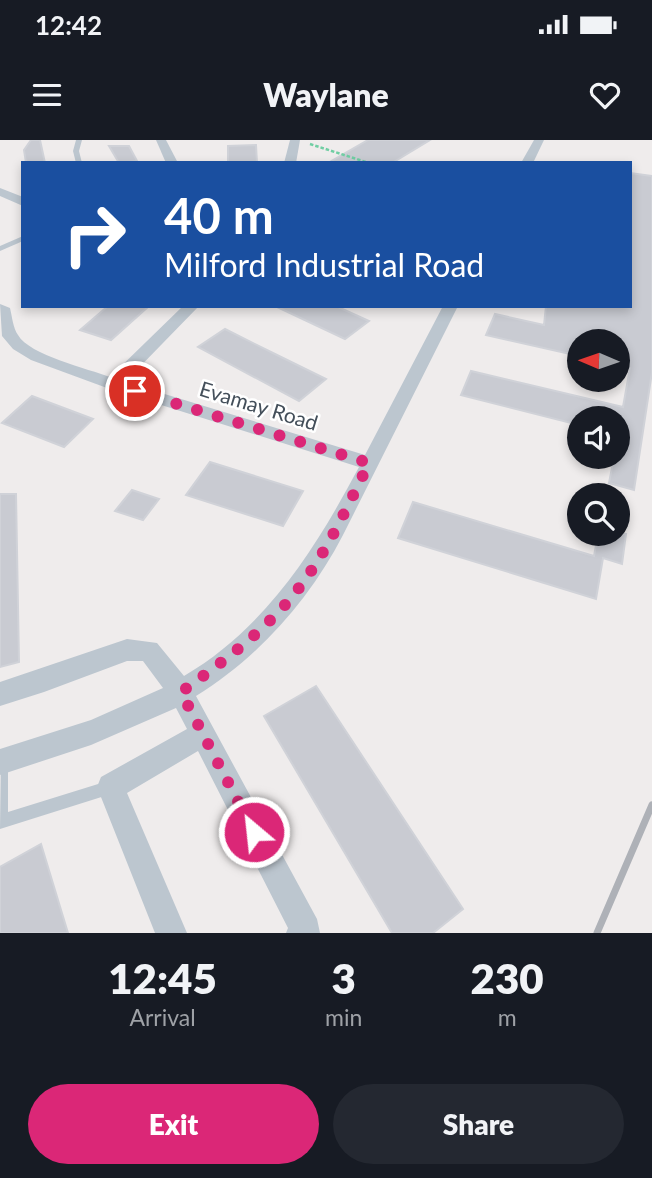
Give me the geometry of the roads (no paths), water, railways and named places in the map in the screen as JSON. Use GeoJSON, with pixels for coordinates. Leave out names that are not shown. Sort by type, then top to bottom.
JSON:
{"type":"FeatureCollection","features":[{"type":"Feature","properties":{"kind":"street"},"geometry":{"type":"LineString","coordinates":[[161,140],[171,161]]}},
{"type":"Feature","properties":{"kind":"street"},"geometry":{"type":"LineString","coordinates":[[290,161],[295,140]]}},
{"type":"Feature","properties":{"kind":"street"},"geometry":{"type":"LineString","coordinates":[[528,161],[539,140]]}},
{"type":"Feature","properties":{"kind":"street"},"geometry":{"type":"LineString","coordinates":[[0,192],[21,201]]}},
{"type":"Feature","properties":{"kind":"street","name":"Evamay Road"},"geometry":{"type":"LineString","coordinates":[[5,307],[10,336],[19,346],[37,356],[113,384],[369,463]]}},
{"type":"Feature","properties":{"kind":"street"},"geometry":{"type":"LineString","coordinates":[[113,384],[190,308]]}},
{"type":"Feature","properties":{"kind":"street"},"geometry":{"type":"LineString","coordinates":[[0,762],[60,744],[128,718],[181,692],[223,662],[284,606],[313,568],[333,535],[450,308]]}},
{"type":"Feature","properties":{"kind":"street"},"geometry":{"type":"LineString","coordinates":[[0,694],[138,648],[149,651],[181,692],[306,930],[302,933]]}},
{"type":"Feature","properties":{"kind":"street"},"geometry":{"type":"LineString","coordinates":[[171,933],[111,787],[202,734]]}},
{"type":"Feature","properties":{"kind":"lane"},"geometry":{"type":"LineString","coordinates":[[78,161],[76,151],[79,140]]}},
{"type":"Feature","properties":{"kind":"lane"},"geometry":{"type":"LineString","coordinates":[[0,249],[21,239]]}},
{"type":"Feature","properties":{"kind":"lane"},"geometry":{"type":"LineString","coordinates":[[0,762],[1,822],[111,787]]}},
{"type":"Feature","properties":{"kind":"railway"},"geometry":{"type":"LineString","coordinates":[[597,933],[652,805]]}}]}
